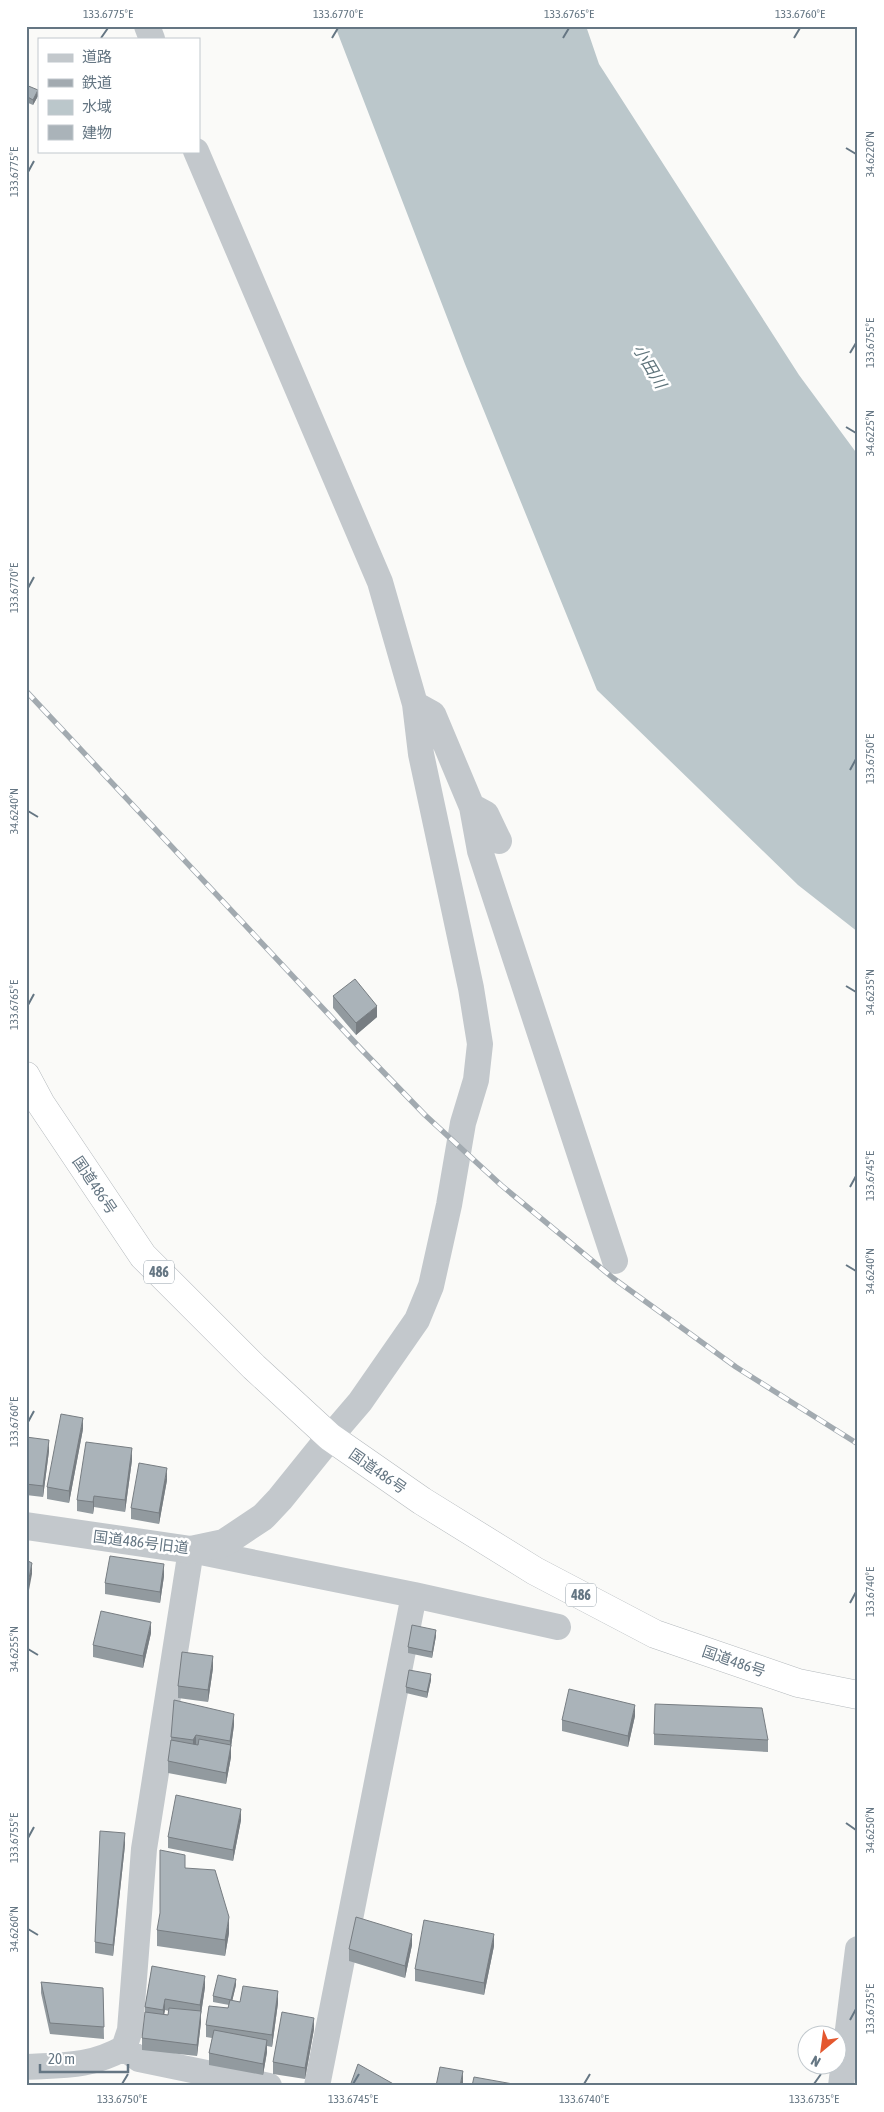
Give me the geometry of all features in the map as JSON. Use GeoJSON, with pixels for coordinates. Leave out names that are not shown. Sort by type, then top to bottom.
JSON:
{"type":"FeatureCollection","features":[{"type":"Feature","properties":{"kind":"highway","name":"国道486号"},"geometry":{"type":"LineString","coordinates":[[26,1076],[41,1104],[143,1256],[254,1367],[330,1437],[422,1501],[536,1571],[655,1634],[798,1683],[858,1695]]}},
{"type":"Feature","properties":{"kind":"street"},"geometry":{"type":"LineString","coordinates":[[147,26],[152,38]]}},
{"type":"Feature","properties":{"kind":"street"},"geometry":{"type":"LineString","coordinates":[[196,152],[380,582],[416,704],[421,754],[471,988],[480,1044],[476,1080],[463,1123],[449,1205],[431,1286],[417,1320],[360,1402],[330,1437]]}},
{"type":"Feature","properties":{"kind":"street"},"geometry":{"type":"LineString","coordinates":[[416,704],[434,714],[472,807],[480,851],[615,1261]]}},
{"type":"Feature","properties":{"kind":"street"},"geometry":{"type":"LineString","coordinates":[[472,807],[486,814],[499,841]]}},
{"type":"Feature","properties":{"kind":"street","name":"国道486号旧道"},"geometry":{"type":"LineString","coordinates":[[26,1526],[192,1550],[224,1543],[263,1517],[330,1437]]}},
{"type":"Feature","properties":{"kind":"street"},"geometry":{"type":"LineString","coordinates":[[26,2067],[82,2064],[106,2058],[124,2048],[130,2030],[144,1849],[192,1550],[414,1595],[558,1627]]}},
{"type":"Feature","properties":{"kind":"street"},"geometry":{"type":"LineString","coordinates":[[317,2086],[414,1595]]}},
{"type":"Feature","properties":{"kind":"street"},"geometry":{"type":"LineString","coordinates":[[841,2086],[858,1948]]}},
{"type":"Feature","properties":{"kind":"street"},"geometry":{"type":"LineString","coordinates":[[124,2048],[139,2059],[269,2086]]}},
{"type":"Feature","properties":{"kind":"water","name":"小田川"},"geometry":{"type":"Polygon","coordinates":[[[335,26],[586,26],[599,64],[799,375],[858,455],[858,932],[798,885],[597,690],[465,364],[335,26]]]}},
{"type":"Feature","properties":{"kind":"building"},"geometry":{"type":"Polygon","coordinates":[[[26,85],[38,90],[33,100],[26,96],[26,85]]]}},
{"type":"Feature","properties":{"kind":"building"},"geometry":{"type":"Polygon","coordinates":[[[355,979],[377,1006],[356,1023],[333,996],[355,979]]]}},
{"type":"Feature","properties":{"kind":"building"},"geometry":{"type":"Polygon","coordinates":[[[61,1414],[83,1418],[69,1491],[47,1487],[61,1414]]]}},
{"type":"Feature","properties":{"kind":"building"},"geometry":{"type":"Polygon","coordinates":[[[26,1437],[49,1440],[43,1486],[26,1484],[26,1437]]]}},
{"type":"Feature","properties":{"kind":"building"},"geometry":{"type":"Polygon","coordinates":[[[86,1442],[132,1448],[125,1500],[94,1496],[93,1502],[77,1500],[86,1442]]]}},
{"type":"Feature","properties":{"kind":"building"},"geometry":{"type":"Polygon","coordinates":[[[139,1463],[167,1468],[159,1513],[131,1508],[139,1463]]]}},
{"type":"Feature","properties":{"kind":"building"},"geometry":{"type":"Polygon","coordinates":[[[110,1556],[164,1564],[160,1592],[105,1583],[110,1556]]]}},
{"type":"Feature","properties":{"kind":"building"},"geometry":{"type":"Polygon","coordinates":[[[26,1560],[32,1563],[26,1594],[26,1560]]]}},
{"type":"Feature","properties":{"kind":"building"},"geometry":{"type":"Polygon","coordinates":[[[101,1611],[151,1622],[143,1656],[93,1645],[101,1611]]]}},
{"type":"Feature","properties":{"kind":"building"},"geometry":{"type":"Polygon","coordinates":[[[412,1625],[436,1630],[432,1652],[408,1647],[412,1625]]]}},
{"type":"Feature","properties":{"kind":"building"},"geometry":{"type":"Polygon","coordinates":[[[182,1652],[213,1656],[208,1690],[178,1686],[182,1652]]]}},
{"type":"Feature","properties":{"kind":"building"},"geometry":{"type":"Polygon","coordinates":[[[409,1670],[431,1674],[427,1692],[406,1687],[409,1670]]]}},
{"type":"Feature","properties":{"kind":"building"},"geometry":{"type":"Polygon","coordinates":[[[569,1689],[635,1705],[628,1736],[562,1720],[569,1689]]]}},
{"type":"Feature","properties":{"kind":"building"},"geometry":{"type":"Polygon","coordinates":[[[174,1700],[234,1714],[230,1741],[196,1735],[193,1740],[171,1737],[174,1700]]]}},
{"type":"Feature","properties":{"kind":"building"},"geometry":{"type":"Polygon","coordinates":[[[655,1704],[762,1708],[768,1740],[654,1734],[655,1704]]]}},
{"type":"Feature","properties":{"kind":"building"},"geometry":{"type":"Polygon","coordinates":[[[199,1739],[231,1745],[226,1773],[168,1761],[171,1740],[198,1745],[199,1739]]]}},
{"type":"Feature","properties":{"kind":"building"},"geometry":{"type":"Polygon","coordinates":[[[176,1795],[241,1809],[233,1850],[168,1837],[176,1795]]]}},
{"type":"Feature","properties":{"kind":"building"},"geometry":{"type":"Polygon","coordinates":[[[100,1831],[125,1833],[113,1945],[95,1942],[100,1831]]]}},
{"type":"Feature","properties":{"kind":"building"},"geometry":{"type":"Polygon","coordinates":[[[160,1850],[185,1855],[185,1868],[215,1870],[229,1917],[225,1940],[157,1930],[160,1913],[160,1850]]]}},
{"type":"Feature","properties":{"kind":"building"},"geometry":{"type":"Polygon","coordinates":[[[356,1917],[412,1934],[405,1966],[349,1949],[356,1917]]]}},
{"type":"Feature","properties":{"kind":"building"},"geometry":{"type":"Polygon","coordinates":[[[424,1920],[494,1934],[484,1983],[415,1969],[424,1920]]]}},
{"type":"Feature","properties":{"kind":"building"},"geometry":{"type":"Polygon","coordinates":[[[152,1966],[205,1976],[200,2005],[165,1999],[163,2010],[145,2007],[152,1966]]]}},
{"type":"Feature","properties":{"kind":"building"},"geometry":{"type":"Polygon","coordinates":[[[218,1975],[236,1979],[231,2000],[213,1996],[218,1975]]]}},
{"type":"Feature","properties":{"kind":"building"},"geometry":{"type":"Polygon","coordinates":[[[41,1982],[103,1988],[104,2027],[50,2023],[41,1982]]]}},
{"type":"Feature","properties":{"kind":"building"},"geometry":{"type":"Polygon","coordinates":[[[243,1986],[278,1991],[272,2035],[206,2025],[209,2006],[228,2008],[230,2000],[240,2002],[243,1986]]]}},
{"type":"Feature","properties":{"kind":"building"},"geometry":{"type":"Polygon","coordinates":[[[169,2008],[201,2011],[197,2045],[142,2038],[145,2012],[168,2015],[169,2008]]]}},
{"type":"Feature","properties":{"kind":"building"},"geometry":{"type":"Polygon","coordinates":[[[282,2012],[314,2018],[305,2068],[273,2062],[282,2012]]]}},
{"type":"Feature","properties":{"kind":"building"},"geometry":{"type":"Polygon","coordinates":[[[214,2030],[267,2040],[263,2064],[209,2053],[214,2030]]]}},
{"type":"Feature","properties":{"kind":"building"},"geometry":{"type":"Polygon","coordinates":[[[358,2064],[397,2086],[350,2086],[358,2064]]]}},
{"type":"Feature","properties":{"kind":"building"},"geometry":{"type":"Polygon","coordinates":[[[440,2067],[463,2071],[460,2086],[436,2086],[440,2067]]]}},
{"type":"Feature","properties":{"kind":"building"},"geometry":{"type":"Polygon","coordinates":[[[474,2077],[513,2084],[513,2086],[472,2086],[474,2077]]]}},
{"type":"Feature","properties":{"kind":"railway"},"geometry":{"type":"LineString","coordinates":[[26,691],[361,1049],[425,1115],[501,1185],[613,1278],[736,1367],[858,1444]]}}]}
